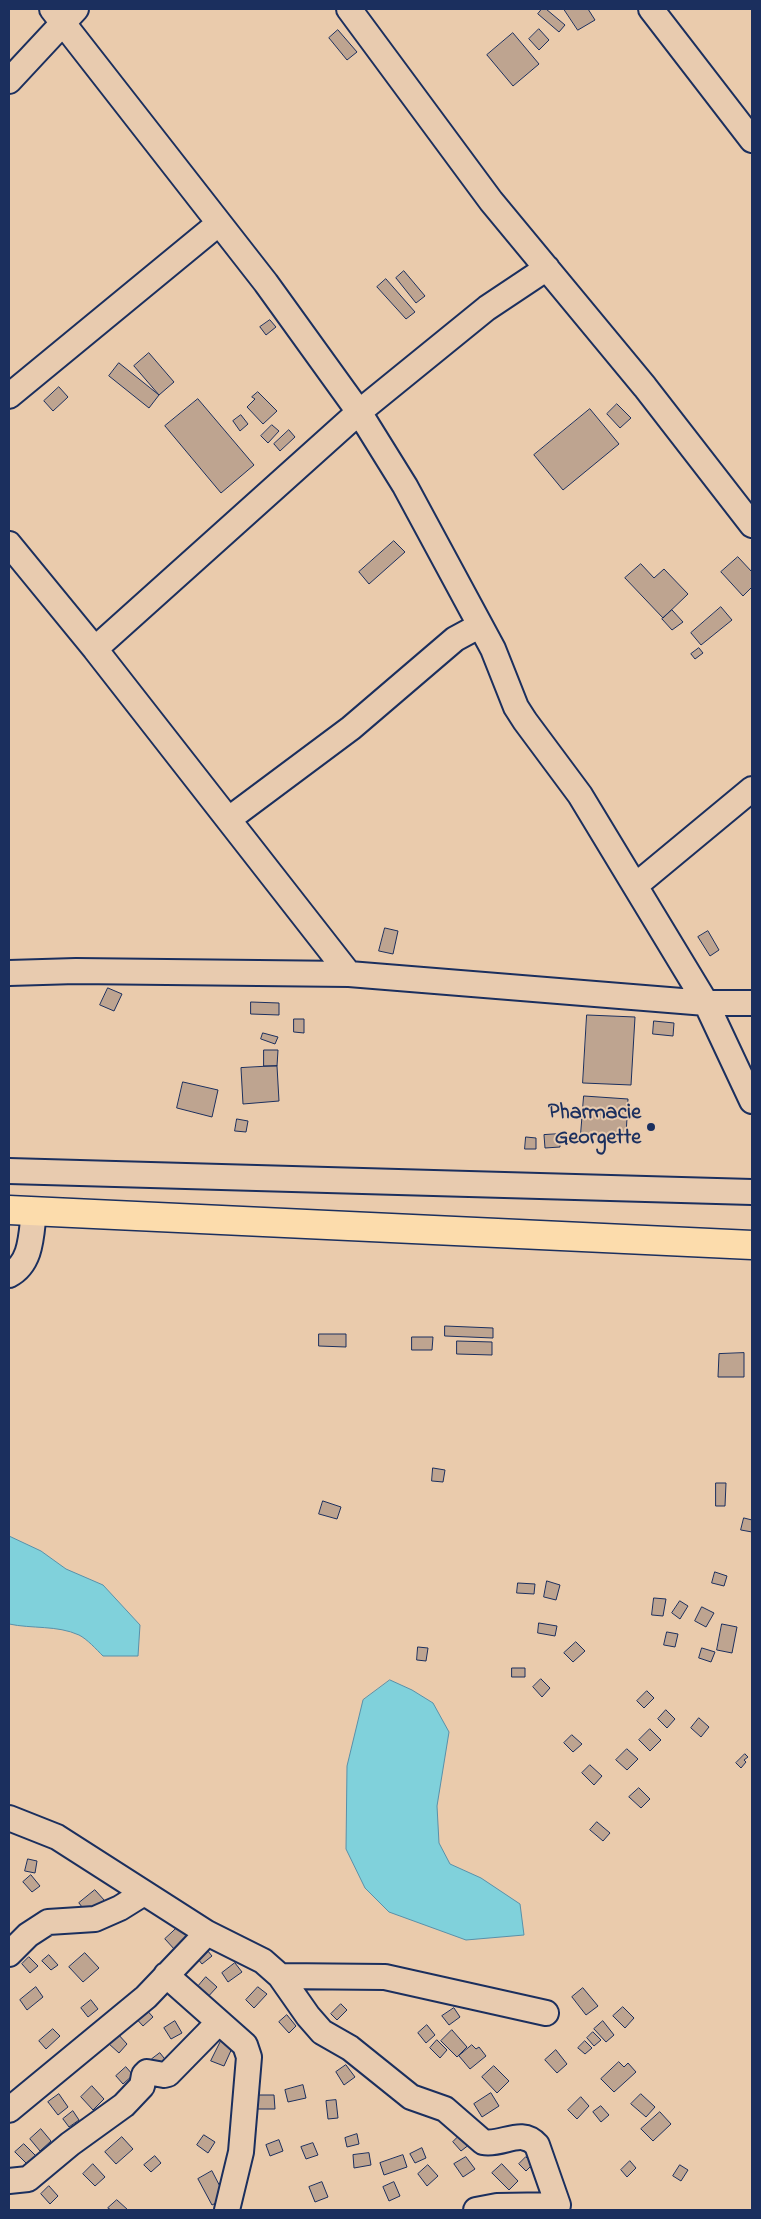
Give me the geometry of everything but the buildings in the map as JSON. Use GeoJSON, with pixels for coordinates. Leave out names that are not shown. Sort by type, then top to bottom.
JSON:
{"type":"FeatureCollection","features":[{"type":"Feature","properties":{"kind":"main road"},"geometry":{"type":"LineString","coordinates":[[21,1211],[752,1245]]}},
{"type":"Feature","properties":{"kind":"street"},"geometry":{"type":"LineString","coordinates":[[349,9],[491,201],[656,400],[744,499],[752,525]]}},
{"type":"Feature","properties":{"kind":"street"},"geometry":{"type":"LineString","coordinates":[[651,9],[752,140]]}},
{"type":"Feature","properties":{"kind":"street"},"geometry":{"type":"LineString","coordinates":[[9,81],[64,14],[218,224],[266,283],[359,412],[405,486],[478,626],[493,649],[516,707],[580,795],[636,886],[706,1003],[752,1101]]}},
{"type":"Feature","properties":{"kind":"street"},"geometry":{"type":"LineString","coordinates":[[9,396],[218,224]]}},
{"type":"Feature","properties":{"kind":"street"},"geometry":{"type":"LineString","coordinates":[[95,649],[359,412],[487,308],[547,268]]}},
{"type":"Feature","properties":{"kind":"street"},"geometry":{"type":"LineString","coordinates":[[9,544],[65,615],[95,649],[349,974]]}},
{"type":"Feature","properties":{"kind":"street"},"geometry":{"type":"LineString","coordinates":[[228,819],[351,728],[455,639],[478,626]]}},
{"type":"Feature","properties":{"kind":"street"},"geometry":{"type":"LineString","coordinates":[[636,886],[752,789]]}},
{"type":"Feature","properties":{"kind":"street"},"geometry":{"type":"LineString","coordinates":[[12,968],[76,971],[349,974],[706,1003],[752,1003]]}},
{"type":"Feature","properties":{"kind":"street"},"geometry":{"type":"LineString","coordinates":[[9,1171],[752,1192]]}},
{"type":"Feature","properties":{"kind":"street"},"geometry":{"type":"LineString","coordinates":[[9,1276],[18,1270],[27,1256],[21,1211]]}},
{"type":"Feature","properties":{"kind":"street"},"geometry":{"type":"LineString","coordinates":[[9,1818],[57,1837],[207,1933],[263,1961],[280,1976],[308,2016],[322,2032],[350,2048],[411,2097],[445,2109],[483,2142],[491,2144],[521,2136],[531,2138],[537,2144],[558,2205],[497,2206],[476,2210]]}},
{"type":"Feature","properties":{"kind":"street"},"geometry":{"type":"LineString","coordinates":[[9,1954],[28,1935],[48,1922],[96,1919],[120,1908],[144,1893]]}},
{"type":"Feature","properties":{"kind":"street"},"geometry":{"type":"LineString","coordinates":[[9,2110],[127,2014],[146,1997],[207,1933]]}},
{"type":"Feature","properties":{"kind":"street"},"geometry":{"type":"LineString","coordinates":[[166,1975],[245,2045],[249,2057],[241,2152],[227,2210]]}},
{"type":"Feature","properties":{"kind":"street"},"geometry":{"type":"LineString","coordinates":[[280,1976],[385,1977],[546,2013]]}},
{"type":"Feature","properties":{"kind":"street"},"geometry":{"type":"LineString","coordinates":[[9,2181],[28,2179],[70,2144],[124,2105],[142,2086],[144,2075],[147,2072],[168,2074],[219,2022]]}},
{"type":"Feature","properties":{"kind":"water"},"geometry":{"type":"Polygon","coordinates":[[[9,1536],[41,1551],[66,1569],[103,1585],[140,1625],[138,1656],[103,1656],[85,1639],[71,1632],[53,1628],[9,1624],[9,1536]]]}},
{"type":"Feature","properties":{"kind":"water"},"geometry":{"type":"Polygon","coordinates":[[[390,1680],[412,1690],[433,1703],[449,1732],[437,1806],[439,1843],[450,1864],[481,1878],[520,1904],[524,1935],[466,1940],[389,1912],[365,1888],[346,1849],[347,1766],[363,1700],[390,1680]]]}},
{"type":"Feature","properties":{"kind":"place","name":"Pharmacie Georgette"},"geometry":{"type":"Point","coordinates":[651,1127]}}]}
